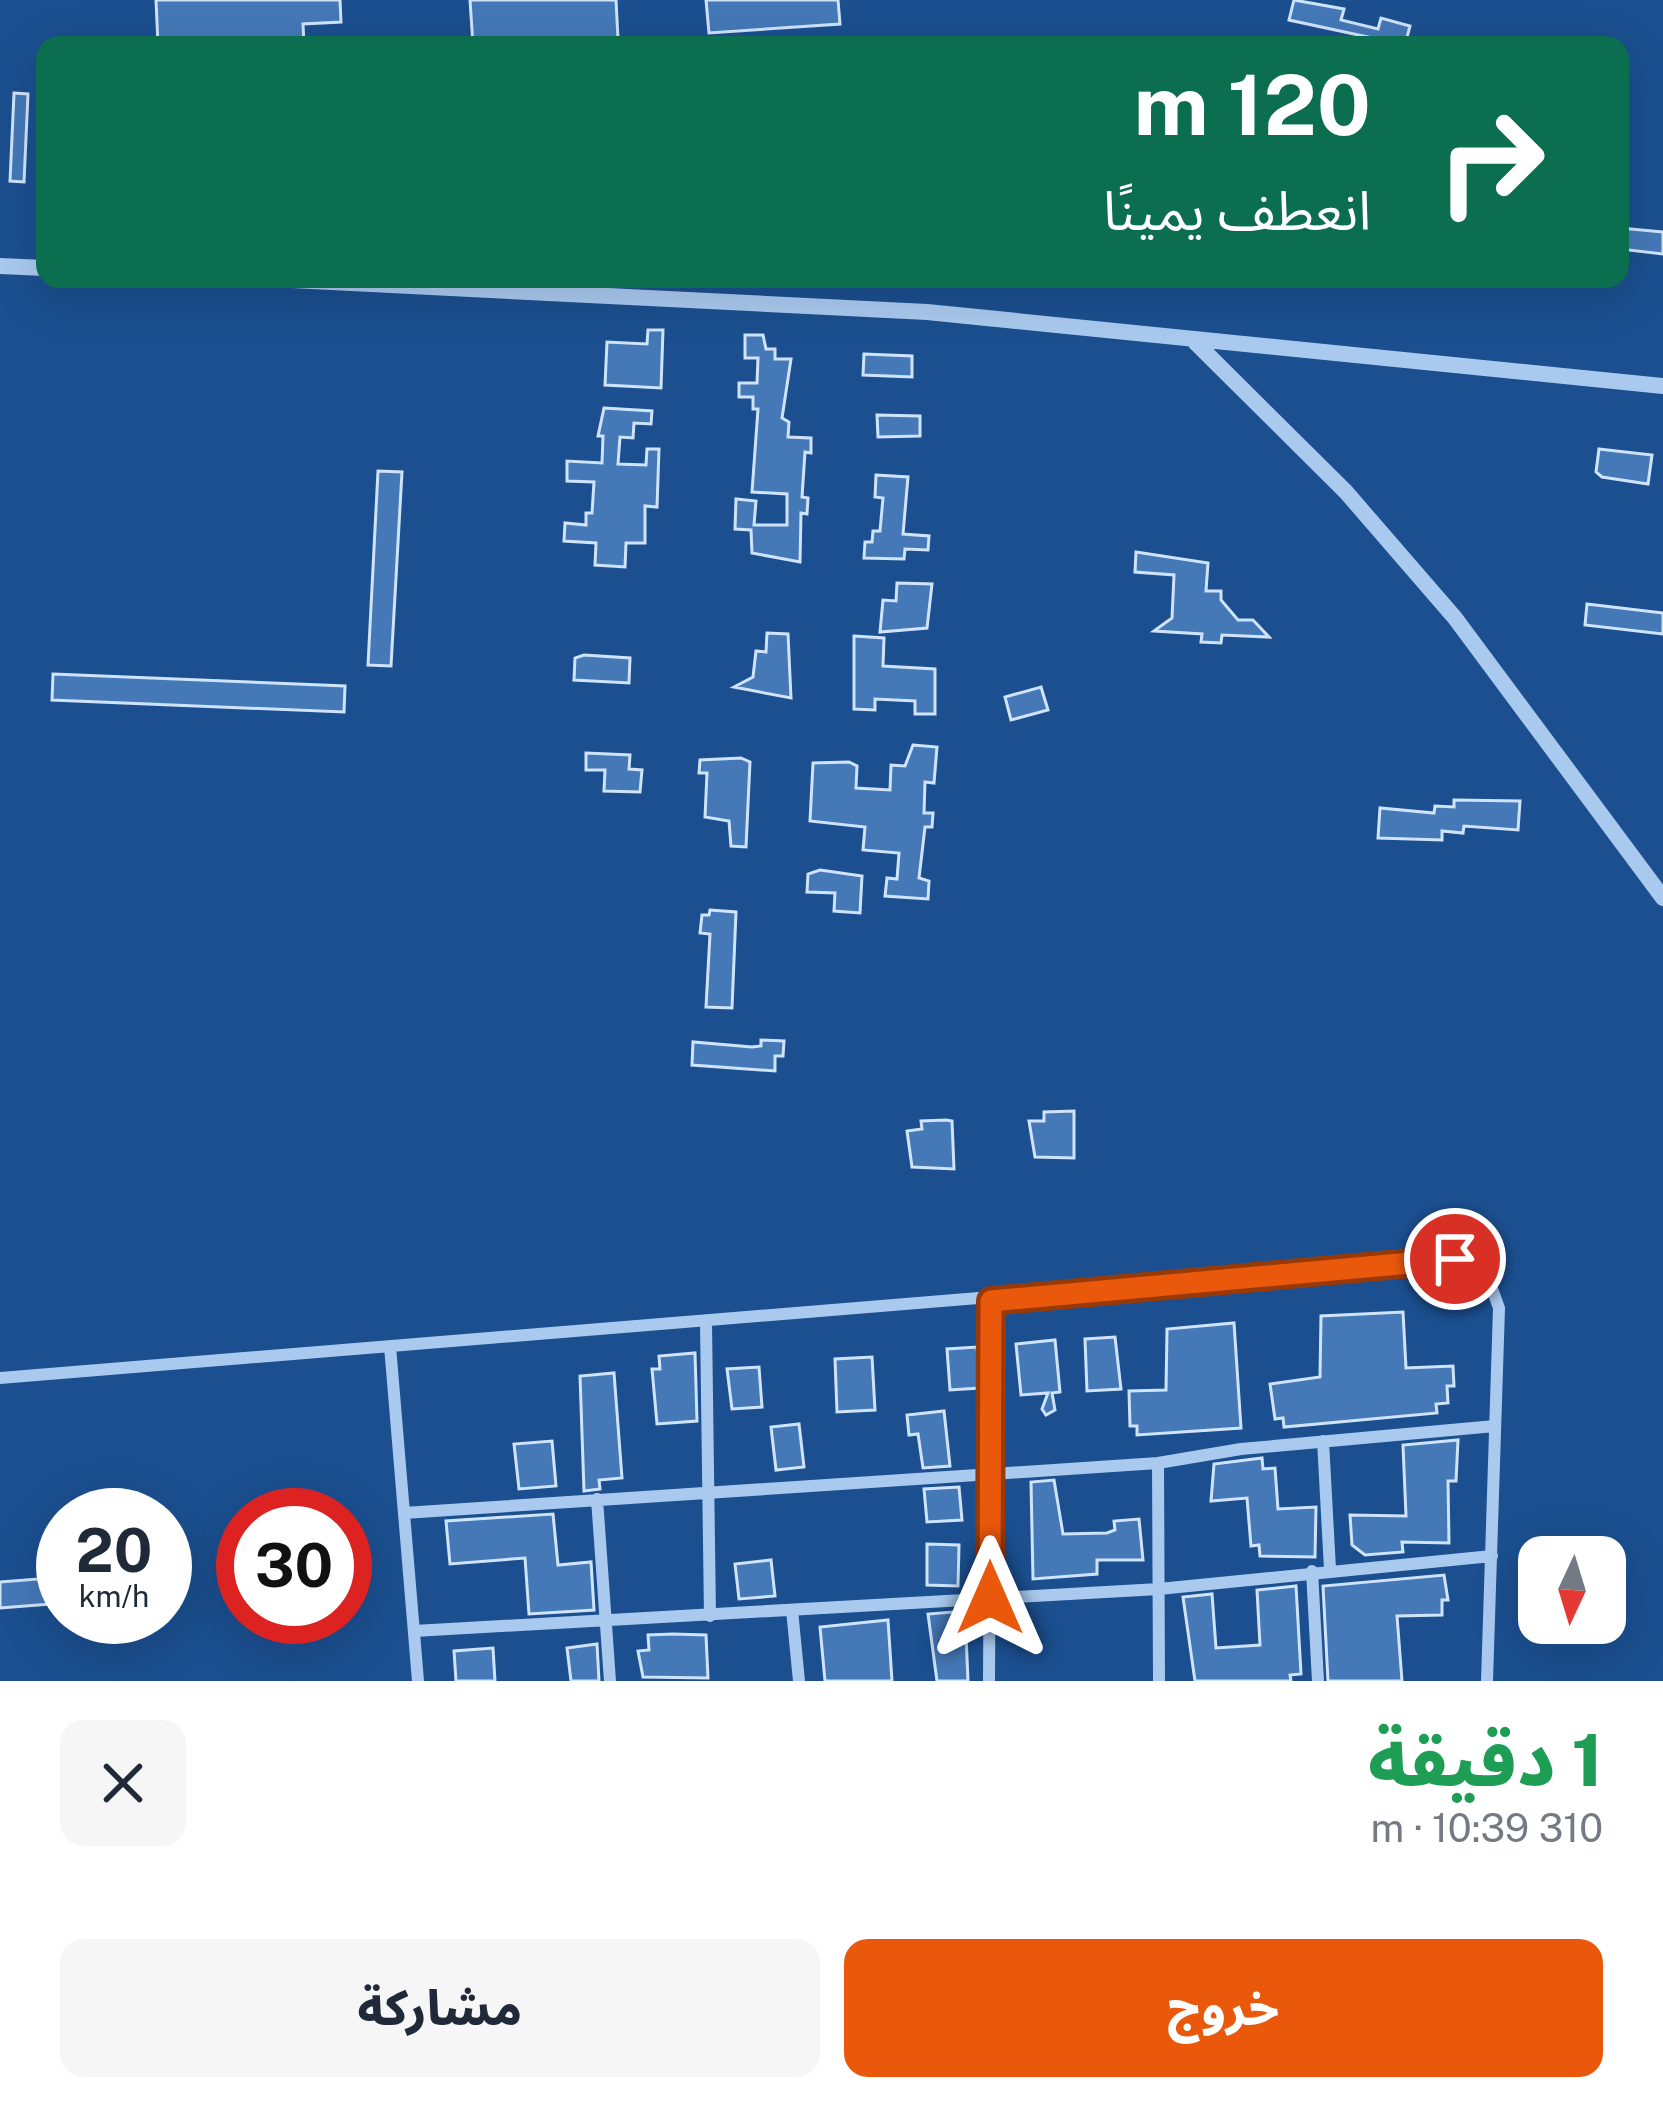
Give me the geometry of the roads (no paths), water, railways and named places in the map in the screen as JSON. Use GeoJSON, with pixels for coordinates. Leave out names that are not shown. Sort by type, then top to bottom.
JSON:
{"type":"FeatureCollection","features":[{"type":"Feature","properties":{"kind":"street"},"geometry":{"type":"LineString","coordinates":[[0,266],[36,268]]}},
{"type":"Feature","properties":{"kind":"street"},"geometry":{"type":"LineString","coordinates":[[451,288],[927,312],[1663,386]]}},
{"type":"Feature","properties":{"kind":"street"},"geometry":{"type":"LineString","coordinates":[[1195,342],[1346,492],[1456,618],[1663,898]]}},
{"type":"Feature","properties":{"kind":"street"},"geometry":{"type":"LineString","coordinates":[[0,1378],[991,1301],[1455,1259],[1473,1264],[1496,1290],[1487,1681]]}},
{"type":"Feature","properties":{"kind":"street"},"geometry":{"type":"LineString","coordinates":[[989,1681],[991,1301]]}},
{"type":"Feature","properties":{"kind":"street"},"geometry":{"type":"LineString","coordinates":[[706,1323],[704,1491],[710,1616]]}},
{"type":"Feature","properties":{"kind":"street"},"geometry":{"type":"LineString","coordinates":[[390,1346],[418,1681]]}},
{"type":"Feature","properties":{"kind":"street"},"geometry":{"type":"LineString","coordinates":[[404,1513],[1158,1463],[1323,1441],[1495,1426]]}},
{"type":"Feature","properties":{"kind":"street"},"geometry":{"type":"LineString","coordinates":[[1323,1441],[1330,1569]]}},
{"type":"Feature","properties":{"kind":"street"},"geometry":{"type":"LineString","coordinates":[[1158,1463],[1159,1681]]}},
{"type":"Feature","properties":{"kind":"street"},"geometry":{"type":"LineString","coordinates":[[597,1498],[610,1681]]}},
{"type":"Feature","properties":{"kind":"street"},"geometry":{"type":"LineString","coordinates":[[414,1630],[1159,1589],[1492,1556]]}},
{"type":"Feature","properties":{"kind":"street"},"geometry":{"type":"LineString","coordinates":[[1312,1571],[1318,1681]]}},
{"type":"Feature","properties":{"kind":"street"},"geometry":{"type":"LineString","coordinates":[[792,1610],[799,1681]]}}]}
